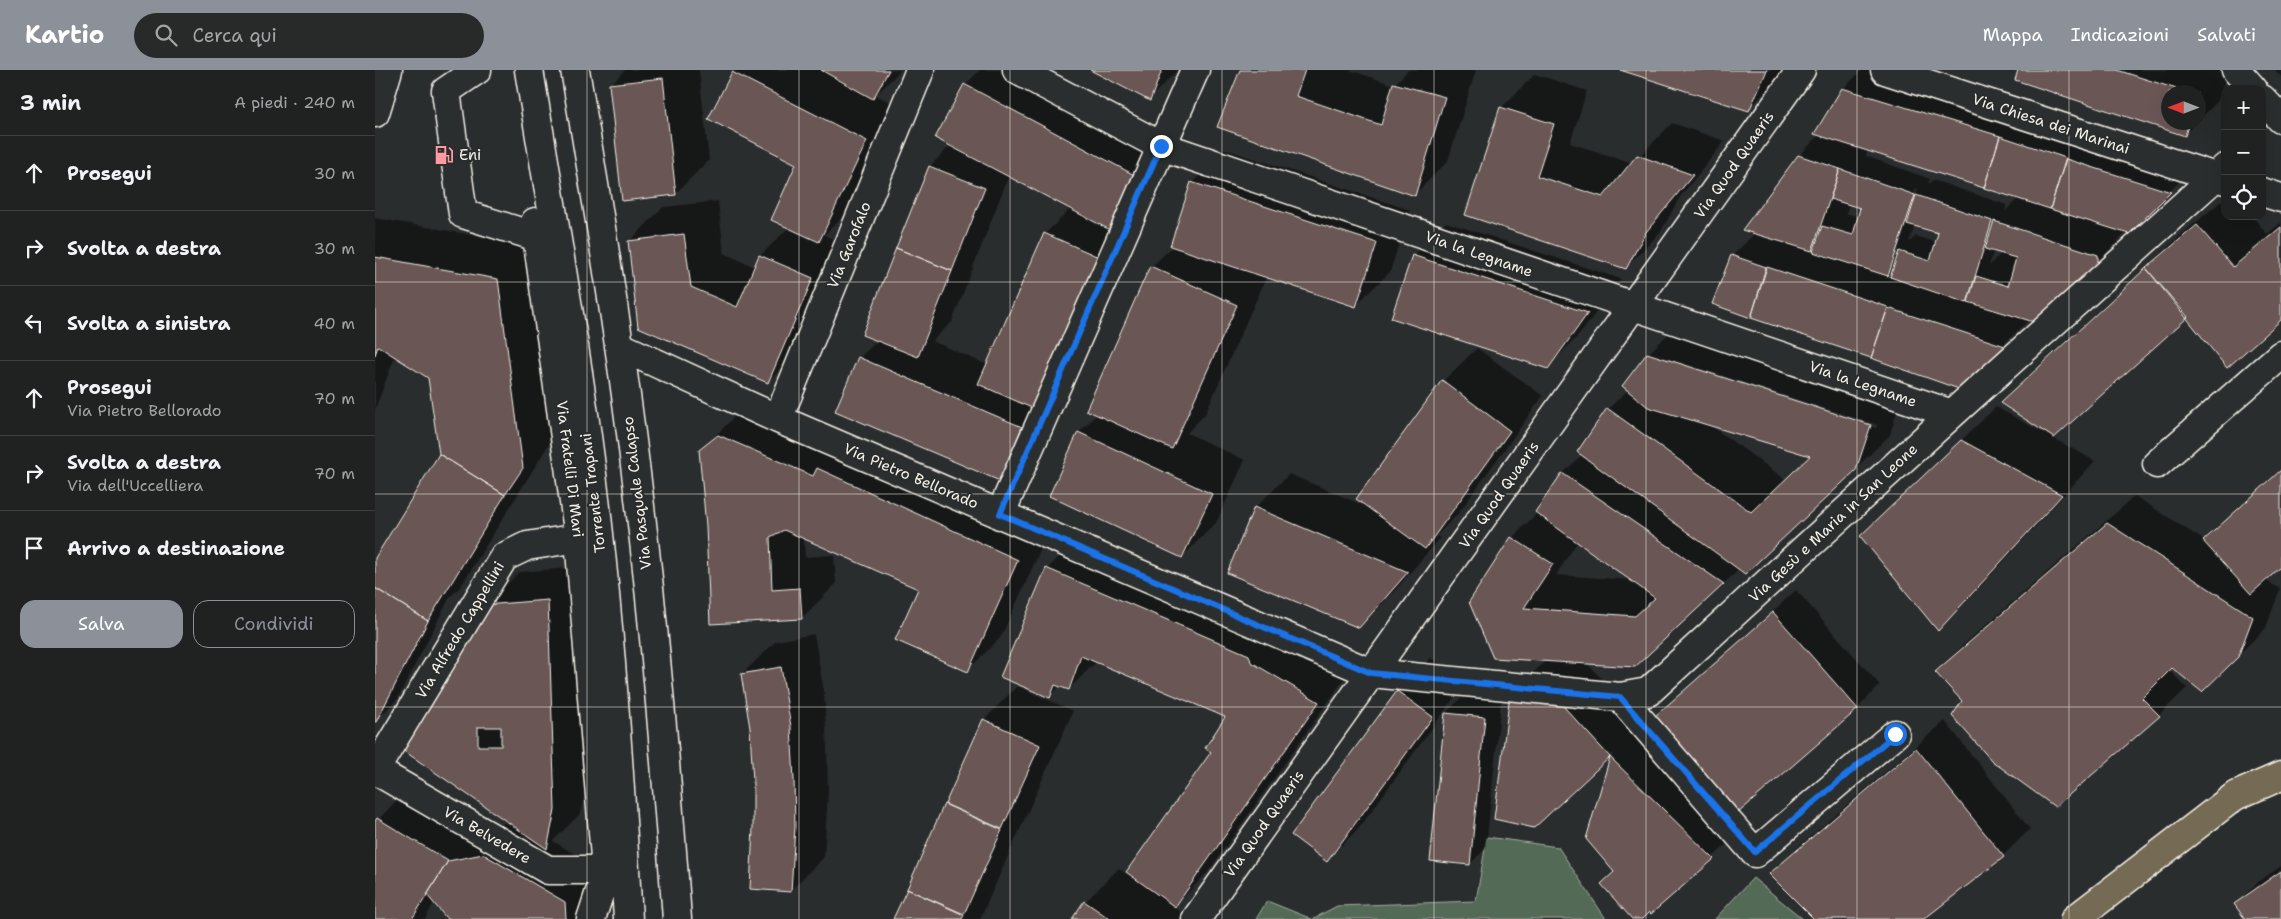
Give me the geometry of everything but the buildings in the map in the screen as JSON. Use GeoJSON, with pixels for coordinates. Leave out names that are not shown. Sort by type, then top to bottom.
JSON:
{"type":"FeatureCollection","features":[{"type":"Feature","properties":{"kind":"main road"},"geometry":{"type":"LineString","coordinates":[[2075,919],[2235,796],[2281,776]]}},
{"type":"Feature","properties":{"kind":"street"},"geometry":{"type":"LineString","coordinates":[[375,113],[388,70]]}},
{"type":"Feature","properties":{"kind":"street"},"geometry":{"type":"LineString","coordinates":[[477,70],[446,91],[463,214],[537,237]]}},
{"type":"Feature","properties":{"kind":"street","name":"Via Fratelli Di Mari"},"geometry":{"type":"LineString","coordinates":[[511,70],[537,237],[579,538],[607,870],[609,919]]}},
{"type":"Feature","properties":{"kind":"street","name":"Torrente Trapani"},"geometry":{"type":"LineString","coordinates":[[529,70],[569,310],[597,517],[628,919]]}},
{"type":"Feature","properties":{"kind":"street","name":"Via Pasquale Calapso"},"geometry":{"type":"LineString","coordinates":[[575,70],[619,346],[636,476],[664,744],[677,919]]}},
{"type":"Feature","properties":{"kind":"street","name":"Via Garofalo"},"geometry":{"type":"LineString","coordinates":[[778,419],[920,70]]}},
{"type":"Feature","properties":{"kind":"street","name":"Via la Legname"},"geometry":{"type":"LineString","coordinates":[[1017,70],[1161,146],[1952,414]]}},
{"type":"Feature","properties":{"kind":"street"},"geometry":{"type":"LineString","coordinates":[[1000,514],[1195,70]]}},
{"type":"Feature","properties":{"kind":"street","name":"Via Quod Quaeris"},"geometry":{"type":"LineString","coordinates":[[1196,919],[1801,70]]}},
{"type":"Feature","properties":{"kind":"street","name":"Via Chiesa dei Marinai"},"geometry":{"type":"LineString","coordinates":[[1885,70],[2221,175]]}},
{"type":"Feature","properties":{"kind":"street"},"geometry":{"type":"LineString","coordinates":[[2236,70],[2249,85]]}},
{"type":"Feature","properties":{"kind":"street","name":"Via Gesù e Maria in San Leone"},"geometry":{"type":"LineString","coordinates":[[1371,673],[1620,697],[1648,692],[1952,414],[2221,176]]}},
{"type":"Feature","properties":{"kind":"street"},"geometry":{"type":"LineString","coordinates":[[2266,193],[2281,198]]}},
{"type":"Feature","properties":{"kind":"street","name":"Via Pietro Bellorado"},"geometry":{"type":"LineString","coordinates":[[619,346],[778,419],[1371,673]]}},
{"type":"Feature","properties":{"kind":"street"},"geometry":{"type":"LineString","coordinates":[[2157,464],[2281,355]]}},
{"type":"Feature","properties":{"kind":"street","name":"Via Alfredo Cappellini"},"geometry":{"type":"LineString","coordinates":[[375,770],[504,557],[527,546],[579,538]]}},
{"type":"Feature","properties":{"kind":"street"},"geometry":{"type":"LineString","coordinates":[[1620,697],[1755,852],[1895,734]]}},
{"type":"Feature","properties":{"kind":"street","name":"Via Belvedere"},"geometry":{"type":"LineString","coordinates":[[375,770],[548,870],[607,870]]}},
{"type":"Feature","properties":{"kind":"street"},"geometry":{"type":"LineString","coordinates":[[591,919],[607,870]]}},
{"type":"Feature","properties":{"kind":"green space"},"geometry":{"type":"Polygon","coordinates":[[[1487,837],[1558,847],[1606,919],[1313,919],[1337,906],[1476,901],[1487,837]]]}},
{"type":"Feature","properties":{"kind":"green space"},"geometry":{"type":"Polygon","coordinates":[[[1753,878],[1803,919],[1715,919],[1753,878]]]}},
{"type":"Feature","properties":{"kind":"green space"},"geometry":{"type":"Polygon","coordinates":[[[1267,901],[1312,919],[1256,919],[1267,901]]]}},
{"type":"Feature","properties":{"kind":"place","name":"Eni"},"geometry":{"type":"Point","coordinates":[444,155]}},
{"type":"Feature","properties":{"kind":"route"},"geometry":{"type":"LineString","coordinates":[[1161,146],[1000,514],[1371,673],[1620,697],[1755,852],[1895,734]]}}]}
